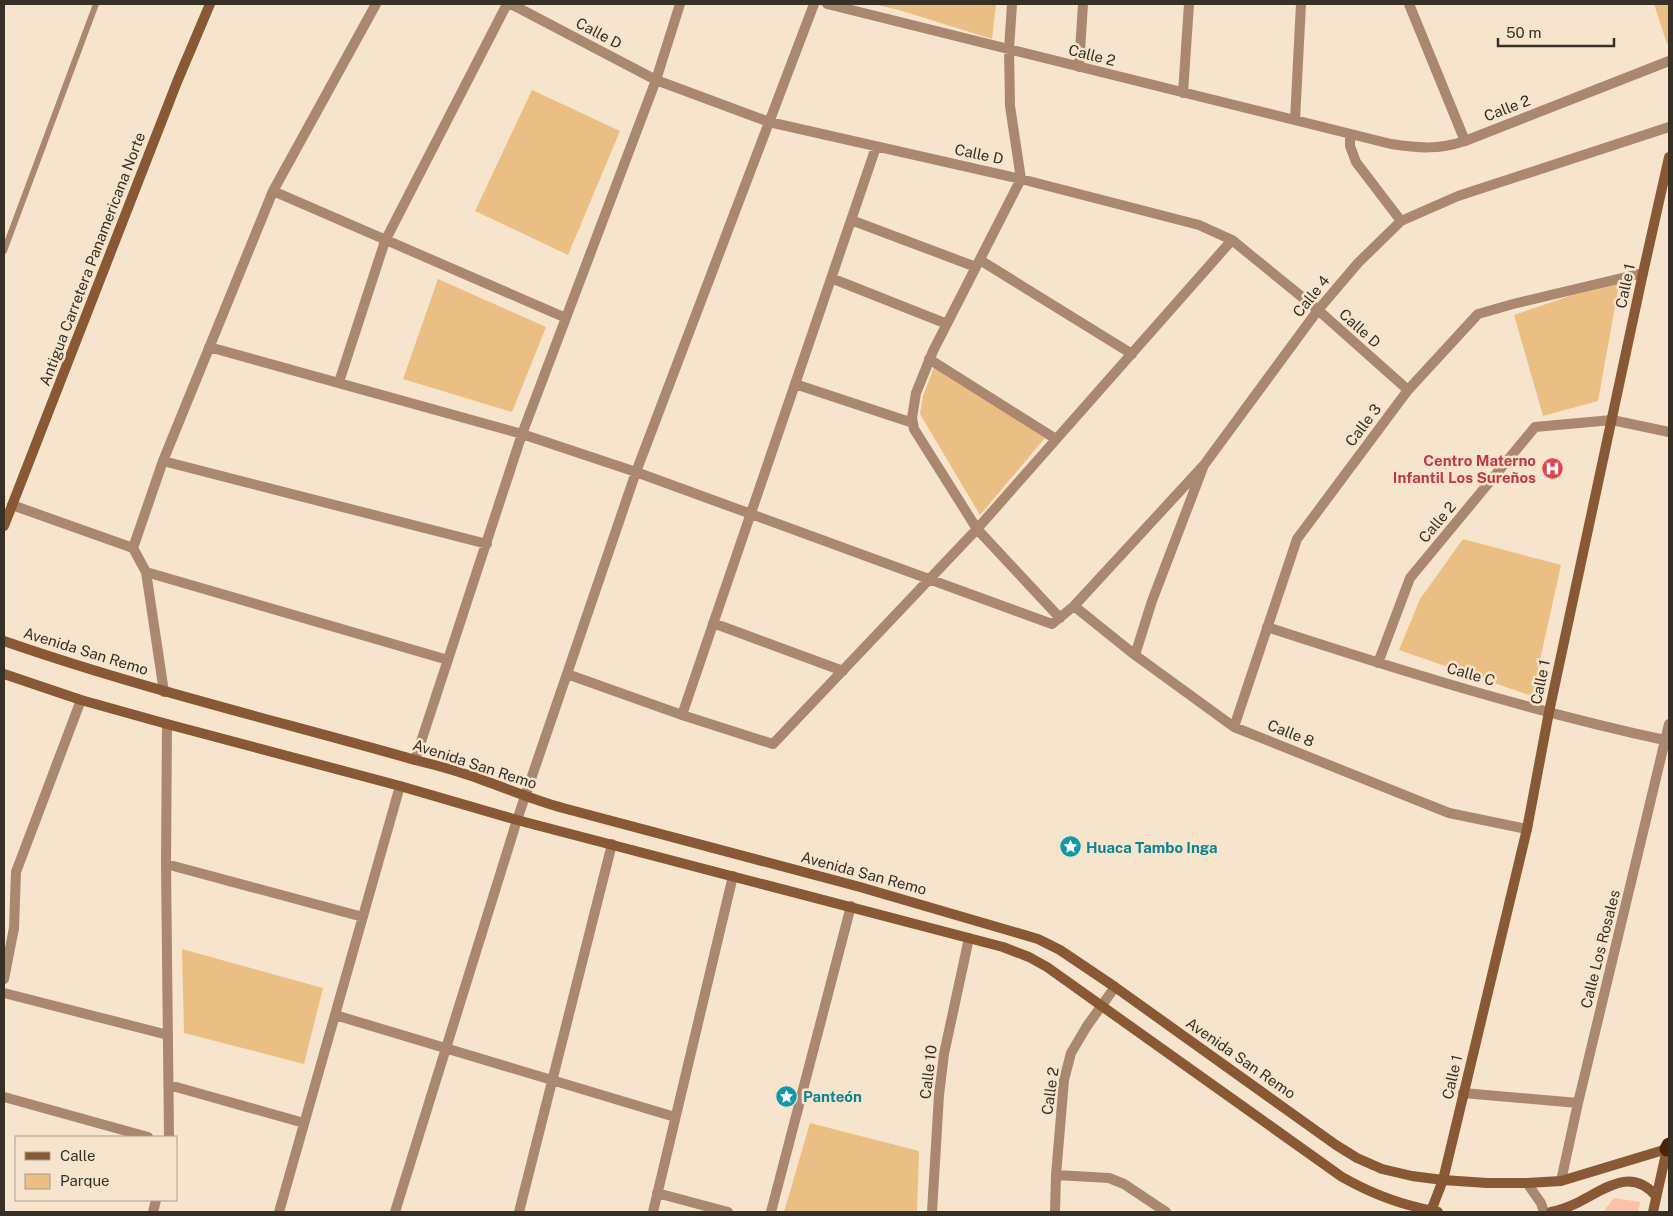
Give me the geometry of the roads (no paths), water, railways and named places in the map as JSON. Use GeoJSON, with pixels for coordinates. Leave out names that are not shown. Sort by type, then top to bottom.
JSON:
{"type":"FeatureCollection","features":[{"type":"Feature","properties":{"kind":"main road","name":"Antigua Carretera Panamericana Norte"},"geometry":{"type":"LineString","coordinates":[[4,526],[173,91],[210,4]]}},
{"type":"Feature","properties":{"kind":"main road","name":"Calle 1"},"geometry":{"type":"LineString","coordinates":[[1433,1212],[1443,1180],[1527,829],[1549,712],[1669,157]]}},
{"type":"Feature","properties":{"kind":"main road","name":"Avenida San Remo"},"geometry":{"type":"LineString","coordinates":[[4,641],[72,665],[164,692],[416,760],[563,808],[860,887],[1038,939],[1060,950],[1357,1158],[1382,1168],[1412,1176],[1443,1180],[1527,1183],[1561,1181],[1668,1147]]}},
{"type":"Feature","properties":{"kind":"main road"},"geometry":{"type":"LineString","coordinates":[[4,674],[81,700],[167,724],[400,786],[518,820],[851,906],[1003,948],[1048,967],[1342,1177],[1369,1192],[1399,1203],[1433,1212]]}},
{"type":"Feature","properties":{"kind":"main road"},"geometry":{"type":"LineString","coordinates":[[1653,1212],[1668,1147]]}},
{"type":"Feature","properties":{"kind":"main road"},"geometry":{"type":"LineString","coordinates":[[1551,1212],[1578,1202],[1607,1187],[1630,1181],[1649,1187],[1656,1196]]}},
{"type":"Feature","properties":{"kind":"street"},"geometry":{"type":"LineString","coordinates":[[132,548],[163,461],[273,192],[376,4]]}},
{"type":"Feature","properties":{"kind":"street"},"geometry":{"type":"LineString","coordinates":[[339,382],[385,241],[507,4]]}},
{"type":"Feature","properties":{"kind":"street","name":"Calle D"},"geometry":{"type":"LineString","coordinates":[[511,4],[656,80],[769,122],[1021,179],[1199,224],[1232,240],[1318,310],[1408,390]]}},
{"type":"Feature","properties":{"kind":"street"},"geometry":{"type":"LineString","coordinates":[[416,760],[522,434],[656,80],[680,4]]}},
{"type":"Feature","properties":{"kind":"street"},"geometry":{"type":"LineString","coordinates":[[395,1212],[525,797],[636,472],[814,4]]}},
{"type":"Feature","properties":{"kind":"street","name":"Calle 2"},"geometry":{"type":"LineString","coordinates":[[827,4],[1391,144],[1419,148],[1438,148],[1465,141],[1669,61]]}},
{"type":"Feature","properties":{"kind":"street"},"geometry":{"type":"LineString","coordinates":[[1012,4],[1009,50],[1010,106],[1021,179],[929,359],[916,393],[912,418],[914,429],[977,529],[1060,618]]}},
{"type":"Feature","properties":{"kind":"street"},"geometry":{"type":"LineString","coordinates":[[1079,67],[1083,4]]}},
{"type":"Feature","properties":{"kind":"street"},"geometry":{"type":"LineString","coordinates":[[1183,93],[1189,4]]}},
{"type":"Feature","properties":{"kind":"street"},"geometry":{"type":"LineString","coordinates":[[1295,120],[1301,4]]}},
{"type":"Feature","properties":{"kind":"street"},"geometry":{"type":"LineString","coordinates":[[1409,4],[1465,141]]}},
{"type":"Feature","properties":{"kind":"street","name":"Calle 4"},"geometry":{"type":"LineString","coordinates":[[1135,655],[1152,601],[1204,465],[1318,310],[1358,263],[1401,221],[1458,196],[1669,127]]}},
{"type":"Feature","properties":{"kind":"street"},"geometry":{"type":"LineString","coordinates":[[1350,134],[1350,146],[1356,162],[1401,221]]}},
{"type":"Feature","properties":{"kind":"street"},"geometry":{"type":"LineString","coordinates":[[682,715],[876,147]]}},
{"type":"Feature","properties":{"kind":"street"},"geometry":{"type":"LineString","coordinates":[[273,192],[566,318]]}},
{"type":"Feature","properties":{"kind":"street"},"geometry":{"type":"LineString","coordinates":[[851,220],[978,264],[1132,354]]}},
{"type":"Feature","properties":{"kind":"street"},"geometry":{"type":"LineString","coordinates":[[567,674],[682,715],[773,744],[977,529],[1232,240]]}},
{"type":"Feature","properties":{"kind":"street","name":"Calle 3"},"geometry":{"type":"LineString","coordinates":[[1234,727],[1297,539],[1408,390],[1478,314],[1512,304],[1643,273]]}},
{"type":"Feature","properties":{"kind":"street"},"geometry":{"type":"LineString","coordinates":[[831,278],[947,324]]}},
{"type":"Feature","properties":{"kind":"street"},"geometry":{"type":"LineString","coordinates":[[209,347],[522,434],[636,472],[1052,624],[1074,606],[1204,465]]}},
{"type":"Feature","properties":{"kind":"street"},"geometry":{"type":"LineString","coordinates":[[929,359],[1056,439]]}},
{"type":"Feature","properties":{"kind":"street"},"geometry":{"type":"LineString","coordinates":[[795,384],[913,423]]}},
{"type":"Feature","properties":{"kind":"street","name":"Calle 2"},"geometry":{"type":"LineString","coordinates":[[1378,663],[1410,578],[1535,427],[1612,420],[1669,432]]}},
{"type":"Feature","properties":{"kind":"street"},"geometry":{"type":"LineString","coordinates":[[163,461],[487,544]]}},
{"type":"Feature","properties":{"kind":"street"},"geometry":{"type":"LineString","coordinates":[[12,505],[132,548],[146,572],[164,692]]}},
{"type":"Feature","properties":{"kind":"street"},"geometry":{"type":"LineString","coordinates":[[146,572],[448,660]]}},
{"type":"Feature","properties":{"kind":"street","name":"Calle 8"},"geometry":{"type":"LineString","coordinates":[[1074,606],[1135,655],[1234,727],[1449,813],[1527,829]]}},
{"type":"Feature","properties":{"kind":"street"},"geometry":{"type":"LineString","coordinates":[[714,623],[843,671]]}},
{"type":"Feature","properties":{"kind":"street","name":"Calle C"},"geometry":{"type":"LineString","coordinates":[[1266,627],[1378,663],[1549,712],[1667,740]]}},
{"type":"Feature","properties":{"kind":"street"},"geometry":{"type":"LineString","coordinates":[[4,979],[14,933],[16,872],[81,700]]}},
{"type":"Feature","properties":{"kind":"street"},"geometry":{"type":"LineString","coordinates":[[167,724],[166,864],[169,1136]]}},
{"type":"Feature","properties":{"kind":"street","name":"Calle Los Rosales"},"geometry":{"type":"LineString","coordinates":[[1561,1181],[1578,1103],[1667,740],[1669,724]]}},
{"type":"Feature","properties":{"kind":"street"},"geometry":{"type":"LineString","coordinates":[[279,1212],[400,786]]}},
{"type":"Feature","properties":{"kind":"street"},"geometry":{"type":"LineString","coordinates":[[519,1212],[612,844]]}},
{"type":"Feature","properties":{"kind":"street"},"geometry":{"type":"LineString","coordinates":[[166,864],[363,917]]}},
{"type":"Feature","properties":{"kind":"street"},"geometry":{"type":"LineString","coordinates":[[652,1212],[733,876]]}},
{"type":"Feature","properties":{"kind":"street"},"geometry":{"type":"LineString","coordinates":[[771,1212],[851,906]]}},
{"type":"Feature","properties":{"kind":"street","name":"Calle 10"},"geometry":{"type":"LineString","coordinates":[[932,1212],[939,1095],[944,1054],[968,938]]}},
{"type":"Feature","properties":{"kind":"street","name":"Calle 2"},"geometry":{"type":"LineString","coordinates":[[1055,1212],[1056,1174],[1064,1080],[1071,1054],[1087,1026],[1115,988]]}},
{"type":"Feature","properties":{"kind":"street"},"geometry":{"type":"LineString","coordinates":[[4,993],[168,1035]]}},
{"type":"Feature","properties":{"kind":"street"},"geometry":{"type":"LineString","coordinates":[[335,1015],[675,1117]]}},
{"type":"Feature","properties":{"kind":"street"},"geometry":{"type":"LineString","coordinates":[[169,1085],[304,1123]]}},
{"type":"Feature","properties":{"kind":"street"},"geometry":{"type":"LineString","coordinates":[[1463,1092],[1578,1103]]}},
{"type":"Feature","properties":{"kind":"street"},"geometry":{"type":"LineString","coordinates":[[4,1097],[144,1136]]}},
{"type":"Feature","properties":{"kind":"street"},"geometry":{"type":"LineString","coordinates":[[1056,1174],[1109,1178],[1124,1184],[1151,1207],[1166,1212]]}},
{"type":"Feature","properties":{"kind":"street"},"geometry":{"type":"LineString","coordinates":[[1527,1183],[1541,1202],[1544,1212]]}},
{"type":"Feature","properties":{"kind":"street"},"geometry":{"type":"LineString","coordinates":[[657,1193],[728,1212]]}},
{"type":"Feature","properties":{"kind":"lane"},"geometry":{"type":"LineString","coordinates":[[4,251],[96,4]]}},
{"type":"Feature","properties":{"kind":"place","name":"Centro Materno Infantil Los Sureños"},"geometry":{"type":"Point","coordinates":[1552,469]}},
{"type":"Feature","properties":{"kind":"place","name":"Huaca Tambo Inga"},"geometry":{"type":"Point","coordinates":[1070,847]}},
{"type":"Feature","properties":{"kind":"place","name":"Panteón"},"geometry":{"type":"Point","coordinates":[787,1096]}}]}
